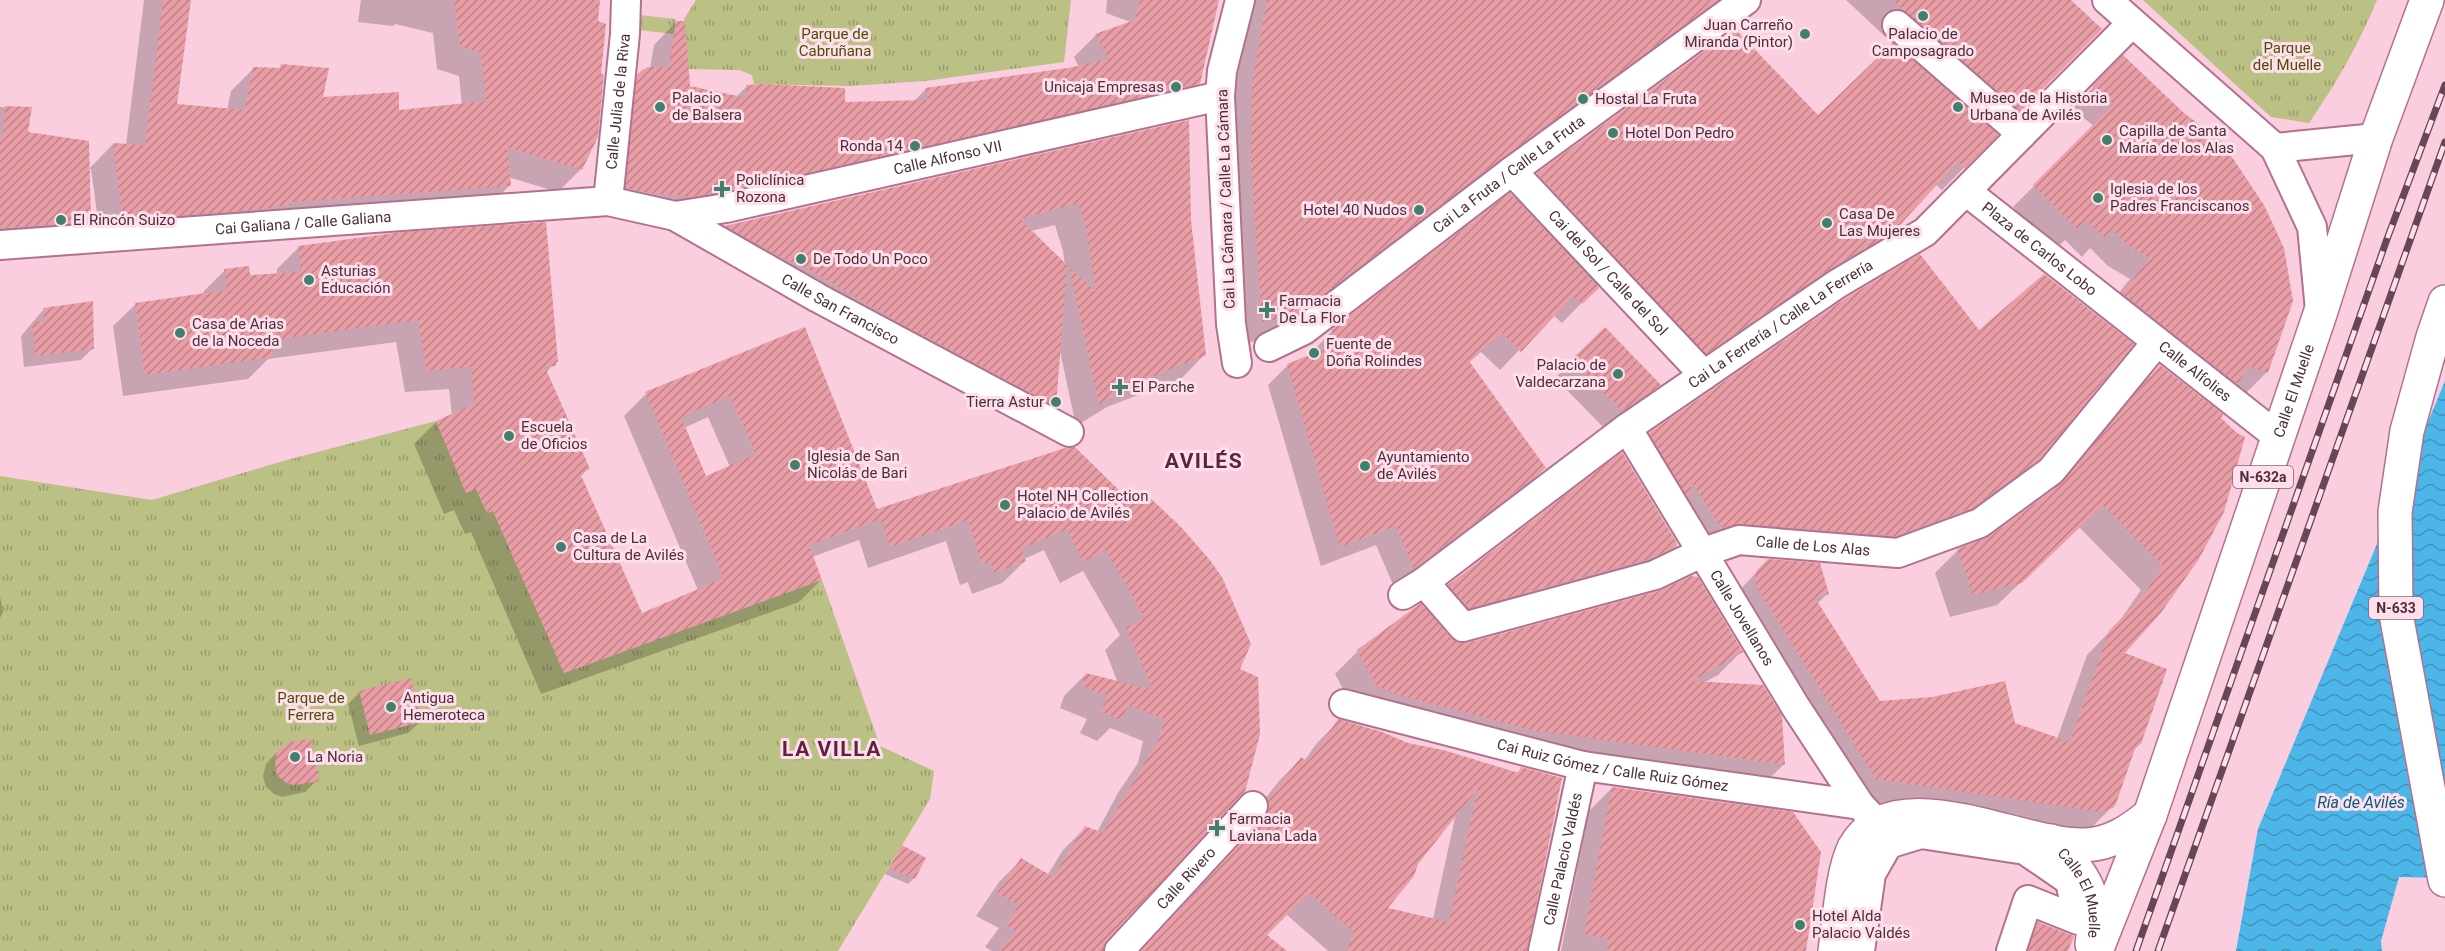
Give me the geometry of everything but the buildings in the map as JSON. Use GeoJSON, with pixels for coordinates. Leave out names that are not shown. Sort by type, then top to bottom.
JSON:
{"type":"FeatureCollection","features":[{"type":"Feature","properties":{"kind":"main road","name":"Calle El Muelle"},"geometry":{"type":"LineString","coordinates":[[2096,951],[2150,815],[2320,314],[2376,138],[2427,0]]}},
{"type":"Feature","properties":{"kind":"main road","name":"N-633"},"geometry":{"type":"LineString","coordinates":[[2445,302],[2407,431],[2395,512],[2396,602],[2445,879]]}},
{"type":"Feature","properties":{"kind":"main road"},"geometry":{"type":"LineString","coordinates":[[1835,951],[1849,859],[1863,835],[1868,814],[1918,815],[1998,827],[2051,841],[2084,845],[2105,842],[2125,835],[2150,815]]}},
{"type":"Feature","properties":{"kind":"main road","name":"Calle El Muelle"},"geometry":{"type":"LineString","coordinates":[[2051,841],[2070,859],[2089,888],[2095,911],[2091,951]]}},
{"type":"Feature","properties":{"kind":"street","name":"Calle Julia de la Riva"},"geometry":{"type":"LineString","coordinates":[[608,201],[625,34],[626,0]]}},
{"type":"Feature","properties":{"kind":"street","name":"Cai La Cámara / Calle La Cámara"},"geometry":{"type":"LineString","coordinates":[[1237,363],[1231,324],[1220,96],[1222,71],[1240,0]]}},
{"type":"Feature","properties":{"kind":"street","name":"Cai La Fruta / Calle La Fruta"},"geometry":{"type":"LineString","coordinates":[[1269,347],[1304,330],[1512,171],[1746,0]]}},
{"type":"Feature","properties":{"kind":"street"},"geometry":{"type":"LineString","coordinates":[[2107,0],[2275,148],[2312,227],[2320,314]]}},
{"type":"Feature","properties":{"kind":"street","name":"Cai La Ferrería / Calle La Ferrería"},"geometry":{"type":"LineString","coordinates":[[1413,589],[1627,428],[1837,284],[1925,232],[2132,23]]}},
{"type":"Feature","properties":{"kind":"street"},"geometry":{"type":"LineString","coordinates":[[1897,25],[2022,134]]}},
{"type":"Feature","properties":{"kind":"street","name":"Calle Alfonso VII"},"geometry":{"type":"LineString","coordinates":[[675,216],[726,208],[1220,96]]}},
{"type":"Feature","properties":{"kind":"street"},"geometry":{"type":"LineString","coordinates":[[2275,148],[2376,138]]}},
{"type":"Feature","properties":{"kind":"street","name":"Cai del Sol / Calle del Sol"},"geometry":{"type":"LineString","coordinates":[[1512,171],[1704,375]]}},
{"type":"Feature","properties":{"kind":"street","name":"Plaza de Carlos Lobo"},"geometry":{"type":"LineString","coordinates":[[1966,192],[2110,306]]}},
{"type":"Feature","properties":{"kind":"street","name":"Calle San Francisco"},"geometry":{"type":"LineString","coordinates":[[608,201],[675,216],[818,298],[1069,432]]}},
{"type":"Feature","properties":{"kind":"street","name":"Cai Galiana / Calle Galiana"},"geometry":{"type":"LineString","coordinates":[[0,245],[608,201]]}},
{"type":"Feature","properties":{"kind":"street","name":"Calle Alfolies"},"geometry":{"type":"LineString","coordinates":[[2110,306],[2277,436]]}},
{"type":"Feature","properties":{"kind":"street","name":"Calle de Los Alas"},"geometry":{"type":"LineString","coordinates":[[1413,589],[1463,627],[1655,575],[1701,553],[1739,540],[1898,552],[1980,524],[2051,471],[2156,343]]}},
{"type":"Feature","properties":{"kind":"street","name":"Calle Jovellanos"},"geometry":{"type":"LineString","coordinates":[[1627,428],[1795,706],[1868,814]]}},
{"type":"Feature","properties":{"kind":"street","name":"Cai Ruiz Gómez / Calle Ruiz Gómez"},"geometry":{"type":"LineString","coordinates":[[1344,704],[1582,766],[1868,814]]}},
{"type":"Feature","properties":{"kind":"street","name":"Calle Palacio Valdés"},"geometry":{"type":"LineString","coordinates":[[1543,951],[1582,766]]}},
{"type":"Feature","properties":{"kind":"street","name":"Calle Rivero"},"geometry":{"type":"LineString","coordinates":[[1119,951],[1253,806]]}},
{"type":"Feature","properties":{"kind":"street"},"geometry":{"type":"LineString","coordinates":[[1860,951],[1871,874],[1888,844],[1921,834],[2025,850],[2070,881],[2078,920],[2028,900],[2011,951]]}},
{"type":"Feature","properties":{"kind":"green space","name":"Parque de Cabruñana"},"geometry":{"type":"Polygon","coordinates":[[[696,0],[1071,0],[1064,62],[925,81],[850,86],[754,84],[752,75],[739,70],[688,69],[684,19],[696,0]]]}},
{"type":"Feature","properties":{"kind":"green space","name":"Parque del Muelle"},"geometry":{"type":"Polygon","coordinates":[[[2143,0],[2377,0],[2346,63],[2309,123],[2271,117],[2143,0]]]}},
{"type":"Feature","properties":{"kind":"green space"},"geometry":{"type":"Polygon","coordinates":[[[639,15],[676,19],[674,34],[638,30],[639,15]]]}},
{"type":"Feature","properties":{"kind":"green space","name":"Parque de Ferrera"},"geometry":{"type":"Polygon","coordinates":[[[436,421],[466,493],[476,489],[487,513],[493,511],[564,673],[822,580],[880,746],[934,771],[930,799],[838,951],[0,951],[0,476],[152,500],[283,461],[436,421]]]}},
{"type":"Feature","properties":{"kind":"water","name":"Ría de Avilés"},"geometry":{"type":"Polygon","coordinates":[[[2445,381],[2445,878],[2399,877],[2381,941],[2382,951],[2236,951],[2258,829],[2445,381]]]}},
{"type":"Feature","properties":{"kind":"railway"},"geometry":{"type":"LineString","coordinates":[[2136,951],[2387,239],[2445,85]]}},
{"type":"Feature","properties":{"kind":"railway"},"geometry":{"type":"LineString","coordinates":[[2158,951],[2445,142]]}},
{"type":"Feature","properties":{"kind":"place","name":"Palacio de Camposagrado"},"geometry":{"type":"Point","coordinates":[1923,16]}},
{"type":"Feature","properties":{"kind":"place","name":"Juan Carreño Miranda (Pintor)"},"geometry":{"type":"Point","coordinates":[1805,34]}},
{"type":"Feature","properties":{"kind":"place","name":"Unicaja Empresas"},"geometry":{"type":"Point","coordinates":[1176,87]}},
{"type":"Feature","properties":{"kind":"place","name":"Hostal La Fruta"},"geometry":{"type":"Point","coordinates":[1583,99]}},
{"type":"Feature","properties":{"kind":"place","name":"Palacio de Balsera"},"geometry":{"type":"Point","coordinates":[660,107]}},
{"type":"Feature","properties":{"kind":"place","name":"Museo de la Historia Urbana de Avilés"},"geometry":{"type":"Point","coordinates":[1958,107]}},
{"type":"Feature","properties":{"kind":"place","name":"Hotel Don Pedro"},"geometry":{"type":"Point","coordinates":[1613,133]}},
{"type":"Feature","properties":{"kind":"place","name":"Capilla de Santa María de los Alas"},"geometry":{"type":"Point","coordinates":[2107,140]}},
{"type":"Feature","properties":{"kind":"place","name":"Ronda 14"},"geometry":{"type":"Point","coordinates":[915,146]}},
{"type":"Feature","properties":{"kind":"place","name":"Policlínica Rozona"},"geometry":{"type":"Point","coordinates":[722,189]}},
{"type":"Feature","properties":{"kind":"place","name":"Iglesia de los Padres Franciscanos"},"geometry":{"type":"Point","coordinates":[2098,198]}},
{"type":"Feature","properties":{"kind":"place","name":"Hotel 40 Nudos"},"geometry":{"type":"Point","coordinates":[1419,210]}},
{"type":"Feature","properties":{"kind":"place","name":"El Rincón Suizo"},"geometry":{"type":"Point","coordinates":[61,220]}},
{"type":"Feature","properties":{"kind":"place","name":"Casa De Las Mujeres"},"geometry":{"type":"Point","coordinates":[1827,223]}},
{"type":"Feature","properties":{"kind":"place","name":"De Todo Un Poco"},"geometry":{"type":"Point","coordinates":[801,259]}},
{"type":"Feature","properties":{"kind":"place","name":"Asturias Educación"},"geometry":{"type":"Point","coordinates":[309,280]}},
{"type":"Feature","properties":{"kind":"place","name":"Farmacia De La Flor"},"geometry":{"type":"Point","coordinates":[1267,310]}},
{"type":"Feature","properties":{"kind":"place","name":"Casa de Arias de la Noceda"},"geometry":{"type":"Point","coordinates":[180,333]}},
{"type":"Feature","properties":{"kind":"place","name":"Fuente de Doña Rolindes"},"geometry":{"type":"Point","coordinates":[1314,353]}},
{"type":"Feature","properties":{"kind":"place","name":"Palacio de Valdecarzana"},"geometry":{"type":"Point","coordinates":[1618,374]}},
{"type":"Feature","properties":{"kind":"place","name":"El Parche"},"geometry":{"type":"Point","coordinates":[1120,387]}},
{"type":"Feature","properties":{"kind":"place","name":"Tierra Astur"},"geometry":{"type":"Point","coordinates":[1056,402]}},
{"type":"Feature","properties":{"kind":"place","name":"Escuela de Oficios"},"geometry":{"type":"Point","coordinates":[509,436]}},
{"type":"Feature","properties":{"kind":"place","name":"Iglesia de San Nicolás de Bari"},"geometry":{"type":"Point","coordinates":[795,465]}},
{"type":"Feature","properties":{"kind":"place","name":"Ayuntamiento de Avilés"},"geometry":{"type":"Point","coordinates":[1365,466]}},
{"type":"Feature","properties":{"kind":"place","name":"Hotel NH Collection Palacio de Avilés"},"geometry":{"type":"Point","coordinates":[1005,505]}},
{"type":"Feature","properties":{"kind":"place","name":"Casa de La Cultura de Avilés"},"geometry":{"type":"Point","coordinates":[561,547]}},
{"type":"Feature","properties":{"kind":"place","name":"Antigua Hemeroteca"},"geometry":{"type":"Point","coordinates":[391,707]}},
{"type":"Feature","properties":{"kind":"place","name":"La Noria"},"geometry":{"type":"Point","coordinates":[295,757]}},
{"type":"Feature","properties":{"kind":"place","name":"Farmacia Laviana Lada"},"geometry":{"type":"Point","coordinates":[1217,828]}},
{"type":"Feature","properties":{"kind":"place","name":"Hotel Alda Palacio Valdés"},"geometry":{"type":"Point","coordinates":[1800,925]}},
{"type":"Feature","properties":{"kind":"district","name":"AVILÉS"},"geometry":{"type":"Point","coordinates":[1204,461]}},
{"type":"Feature","properties":{"kind":"district","name":"LA VILLA"},"geometry":{"type":"Point","coordinates":[832,749]}}]}
